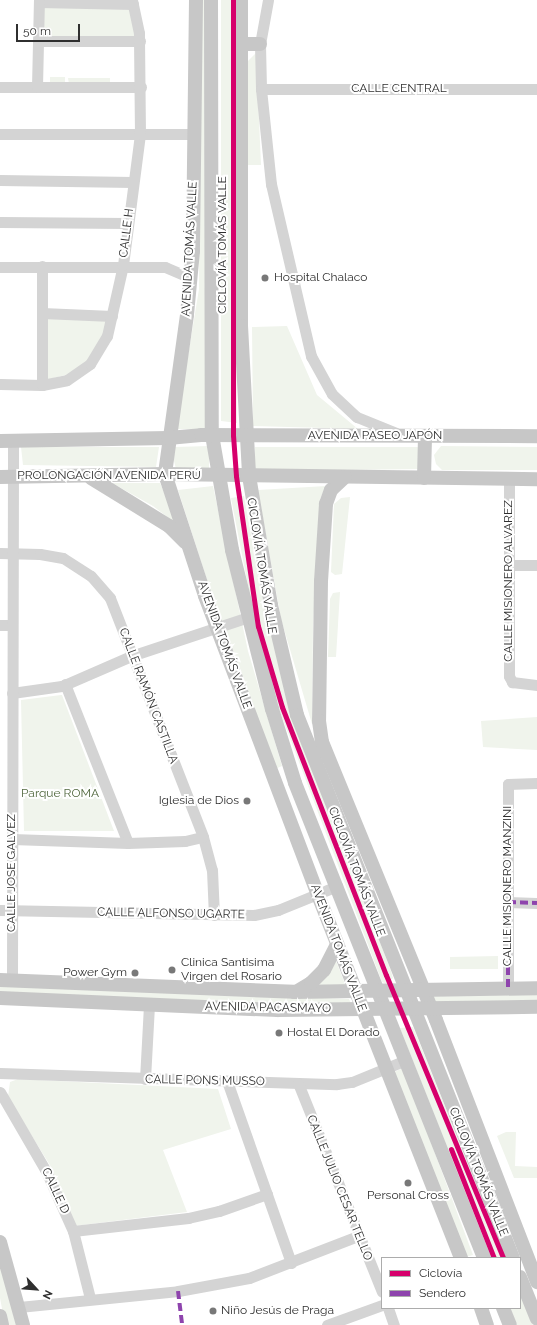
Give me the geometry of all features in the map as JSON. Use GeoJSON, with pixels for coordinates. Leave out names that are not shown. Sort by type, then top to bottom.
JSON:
{"type":"FeatureCollection","features":[{"type":"Feature","properties":{"kind":"main road","name":"AVENIDA TOMÁS VALLE"},"geometry":{"type":"LineString","coordinates":[[196,0],[195,134],[191,278],[168,438],[165,474],[217,628],[318,896],[461,1257]]}},
{"type":"Feature","properties":{"kind":"main road","name":"AVENIDA TOMÁS VALLE"},"geometry":{"type":"LineString","coordinates":[[210,0],[212,435],[218,476],[248,617],[272,709],[295,783],[387,1009],[484,1257]]}},
{"type":"Feature","properties":{"kind":"main road"},"geometry":{"type":"LineString","coordinates":[[241,0],[241,326],[246,436],[249,476],[270,605],[297,715],[512,1257]]}},
{"type":"Feature","properties":{"kind":"main road"},"geometry":{"type":"LineString","coordinates":[[241,44],[260,44]]}},
{"type":"Feature","properties":{"kind":"main road","name":"AVENIDA PASEO JAPÓN"},"geometry":{"type":"LineString","coordinates":[[212,435],[537,436]]}},
{"type":"Feature","properties":{"kind":"main road"},"geometry":{"type":"LineString","coordinates":[[7,441],[168,438],[212,435]]}},
{"type":"Feature","properties":{"kind":"main road"},"geometry":{"type":"LineString","coordinates":[[418,436],[424,478]]}},
{"type":"Feature","properties":{"kind":"main road","name":"PROLONGACIÓN AVENIDA PERÚ"},"geometry":{"type":"LineString","coordinates":[[6,477],[165,474],[218,476]]}},
{"type":"Feature","properties":{"kind":"main road"},"geometry":{"type":"LineString","coordinates":[[89,476],[169,526],[188,545]]}},
{"type":"Feature","properties":{"kind":"main road"},"geometry":{"type":"LineString","coordinates":[[218,476],[537,479]]}},
{"type":"Feature","properties":{"kind":"main road"},"geometry":{"type":"LineString","coordinates":[[345,477],[331,490],[326,504],[321,578],[319,721],[322,742],[431,1007],[537,1282]]}},
{"type":"Feature","properties":{"kind":"main road"},"geometry":{"type":"LineString","coordinates":[[294,992],[311,983],[321,973],[330,962],[337,944]]}},
{"type":"Feature","properties":{"kind":"main road","name":"AVENIDA PACASMAYO"},"geometry":{"type":"LineString","coordinates":[[6,980],[294,992],[537,988]]}},
{"type":"Feature","properties":{"kind":"main road","name":"AVENIDA PACASMAYO"},"geometry":{"type":"LineString","coordinates":[[0,998],[148,1006],[362,1010],[431,1007],[537,1007]]}},
{"type":"Feature","properties":{"kind":"main road"},"geometry":{"type":"LineString","coordinates":[[0,1242],[23,1325]]}},
{"type":"Feature","properties":{"kind":"main road"},"geometry":{"type":"LineString","coordinates":[[521,1279],[537,1319]]}},
{"type":"Feature","properties":{"kind":"main road"},"geometry":{"type":"LineString","coordinates":[[481,1309],[487,1325]]}},
{"type":"Feature","properties":{"kind":"main road"},"geometry":{"type":"LineString","coordinates":[[503,1309],[510,1325]]}},
{"type":"Feature","properties":{"kind":"main road"},"geometry":{"type":"LineString","coordinates":[[0,1316],[2,1325]]}},
{"type":"Feature","properties":{"kind":"street"},"geometry":{"type":"LineString","coordinates":[[268,0],[260,44],[261,89],[271,184],[311,356],[332,394],[357,417],[389,431],[418,436]]}},
{"type":"Feature","properties":{"kind":"street"},"geometry":{"type":"LineString","coordinates":[[37,87],[39,1],[133,2]]}},
{"type":"Feature","properties":{"kind":"street","name":"CALLE H"},"geometry":{"type":"LineString","coordinates":[[0,384],[42,385],[67,380],[90,364],[102,348],[112,316],[123,266],[140,134],[140,41],[133,2]]}},
{"type":"Feature","properties":{"kind":"street"},"geometry":{"type":"LineString","coordinates":[[39,41],[140,41]]}},
{"type":"Feature","properties":{"kind":"street"},"geometry":{"type":"LineString","coordinates":[[0,87],[141,87]]}},
{"type":"Feature","properties":{"kind":"street","name":"CALLE CENTRAL"},"geometry":{"type":"LineString","coordinates":[[261,89],[537,89]]}},
{"type":"Feature","properties":{"kind":"street"},"geometry":{"type":"LineString","coordinates":[[0,134],[195,134]]}},
{"type":"Feature","properties":{"kind":"street"},"geometry":{"type":"LineString","coordinates":[[0,180],[133,182]]}},
{"type":"Feature","properties":{"kind":"street"},"geometry":{"type":"LineString","coordinates":[[0,222],[128,223]]}},
{"type":"Feature","properties":{"kind":"street"},"geometry":{"type":"LineString","coordinates":[[42,266],[42,385]]}},
{"type":"Feature","properties":{"kind":"street"},"geometry":{"type":"LineString","coordinates":[[0,267],[165,267],[191,278]]}},
{"type":"Feature","properties":{"kind":"street"},"geometry":{"type":"LineString","coordinates":[[42,313],[112,316]]}},
{"type":"Feature","properties":{"kind":"street","name":"CALLE JOSE GALVEZ"},"geometry":{"type":"LineString","coordinates":[[6,980],[12,910],[13,553],[6,477],[7,441]]}},
{"type":"Feature","properties":{"kind":"street","name":"CALLE MISIONERO ALVAREZ"},"geometry":{"type":"LineString","coordinates":[[509,479],[509,676],[512,682],[537,685]]}},
{"type":"Feature","properties":{"kind":"street","name":"CALLE RAMÓN CASTILLA"},"geometry":{"type":"LineString","coordinates":[[0,553],[63,558],[91,576],[110,598],[131,656],[203,837],[212,870],[214,915]]}},
{"type":"Feature","properties":{"kind":"street"},"geometry":{"type":"LineString","coordinates":[[509,565],[537,565]]}},
{"type":"Feature","properties":{"kind":"street"},"geometry":{"type":"LineString","coordinates":[[12,693],[65,684],[131,656],[248,617]]}},
{"type":"Feature","properties":{"kind":"street"},"geometry":{"type":"LineString","coordinates":[[0,625],[12,625]]}},
{"type":"Feature","properties":{"kind":"street"},"geometry":{"type":"LineString","coordinates":[[65,684],[128,843]]}},
{"type":"Feature","properties":{"kind":"street","name":"CALLE MISIONERO MANZINI"},"geometry":{"type":"LineString","coordinates":[[508,988],[508,784],[537,784]]}},
{"type":"Feature","properties":{"kind":"street"},"geometry":{"type":"LineString","coordinates":[[12,839],[128,843],[186,841],[203,837]]}},
{"type":"Feature","properties":{"kind":"street","name":"CALLE ALFONSO UGARTE"},"geometry":{"type":"LineString","coordinates":[[0,910],[214,915],[267,914],[318,896],[337,886]]}},
{"type":"Feature","properties":{"kind":"street"},"geometry":{"type":"LineString","coordinates":[[508,902],[537,903]]}},
{"type":"Feature","properties":{"kind":"street"},"geometry":{"type":"LineString","coordinates":[[145,1079],[148,1006]]}},
{"type":"Feature","properties":{"kind":"street","name":"CALLE PONS MUSSO"},"geometry":{"type":"LineString","coordinates":[[0,1073],[145,1079],[344,1084],[386,1070],[406,1060]]}},
{"type":"Feature","properties":{"kind":"street"},"geometry":{"type":"LineString","coordinates":[[227,1081],[291,1263]]}},
{"type":"Feature","properties":{"kind":"street","name":"CALLE JULIO CESAR TELLO"},"geometry":{"type":"LineString","coordinates":[[298,1083],[358,1236],[381,1290]]}},
{"type":"Feature","properties":{"kind":"street","name":"CALLE D"},"geometry":{"type":"LineString","coordinates":[[0,1092],[46,1171],[73,1231],[90,1298]]}},
{"type":"Feature","properties":{"kind":"street"},"geometry":{"type":"LineString","coordinates":[[73,1231],[188,1218],[218,1211],[267,1194]]}},
{"type":"Feature","properties":{"kind":"street"},"geometry":{"type":"LineString","coordinates":[[19,1307],[90,1298],[178,1291],[249,1278],[358,1236]]}},
{"type":"Feature","properties":{"kind":"street"},"geometry":{"type":"LineString","coordinates":[[327,1325],[381,1305]]}},
{"type":"Feature","properties":{"kind":"street"},"geometry":{"type":"LineString","coordinates":[[388,1309],[394,1325]]}},
{"type":"Feature","properties":{"kind":"green space"},"geometry":{"type":"Polygon","coordinates":[[[200,0],[205,0],[208,429],[176,429],[199,289],[200,0]]]}},
{"type":"Feature","properties":{"kind":"green space"},"geometry":{"type":"Polygon","coordinates":[[[221,0],[233,0],[237,423],[221,421],[221,0]]]}},
{"type":"Feature","properties":{"kind":"green space"},"geometry":{"type":"Polygon","coordinates":[[[44,6],[131,7],[137,36],[44,37],[44,6]]]}},
{"type":"Feature","properties":{"kind":"green space"},"geometry":{"type":"Polygon","coordinates":[[[256,53],[261,165],[246,165],[248,61],[256,53]]]}},
{"type":"Feature","properties":{"kind":"green space"},"geometry":{"type":"Polygon","coordinates":[[[50,77],[65,77],[65,83],[50,84],[50,77]]]}},
{"type":"Feature","properties":{"kind":"green space"},"geometry":{"type":"Polygon","coordinates":[[[68,78],[110,78],[110,84],[69,84],[68,78]]]}},
{"type":"Feature","properties":{"kind":"green space"},"geometry":{"type":"Polygon","coordinates":[[[45,318],[109,319],[95,355],[70,374],[45,380],[45,318]]]}},
{"type":"Feature","properties":{"kind":"green space"},"geometry":{"type":"Polygon","coordinates":[[[287,326],[317,395],[358,429],[253,426],[252,327],[287,326]]]}},
{"type":"Feature","properties":{"kind":"green space"},"geometry":{"type":"Polygon","coordinates":[[[209,446],[209,469],[176,469],[172,453],[175,447],[209,446]]]}},
{"type":"Feature","properties":{"kind":"green space"},"geometry":{"type":"Polygon","coordinates":[[[441,446],[537,447],[537,470],[442,470],[436,464],[434,455],[441,446]]]}},
{"type":"Feature","properties":{"kind":"green space"},"geometry":{"type":"Polygon","coordinates":[[[21,447],[159,447],[156,467],[23,465],[21,447]]]}},
{"type":"Feature","properties":{"kind":"green space"},"geometry":{"type":"Polygon","coordinates":[[[255,447],[422,447],[422,469],[255,471],[255,447]]]}},
{"type":"Feature","properties":{"kind":"green space"},"geometry":{"type":"Polygon","coordinates":[[[112,483],[160,483],[179,526],[153,506],[112,483]]]}},
{"type":"Feature","properties":{"kind":"green space"},"geometry":{"type":"Polygon","coordinates":[[[213,486],[248,651],[282,766],[275,769],[219,617],[178,490],[213,486]]]}},
{"type":"Feature","properties":{"kind":"green space"},"geometry":{"type":"Polygon","coordinates":[[[326,486],[320,499],[313,627],[312,724],[281,619],[258,490],[326,486]]]}},
{"type":"Feature","properties":{"kind":"green space"},"geometry":{"type":"Polygon","coordinates":[[[244,496],[260,585],[288,701],[391,971],[393,978],[386,984],[382,982],[279,709],[256,627],[231,498],[244,496]]]}},
{"type":"Feature","properties":{"kind":"green space"},"geometry":{"type":"Polygon","coordinates":[[[350,497],[342,574],[335,575],[331,572],[334,504],[341,498],[350,497]]]}},
{"type":"Feature","properties":{"kind":"green space"},"geometry":{"type":"Polygon","coordinates":[[[340,592],[336,657],[328,657],[330,599],[333,593],[340,592]]]}},
{"type":"Feature","properties":{"kind":"green space","name":"Parque ROMA"},"geometry":{"type":"Polygon","coordinates":[[[62,695],[114,831],[24,831],[21,700],[62,695]]]}},
{"type":"Feature","properties":{"kind":"green space"},"geometry":{"type":"Polygon","coordinates":[[[537,717],[537,750],[483,747],[481,721],[537,717]]]}},
{"type":"Feature","properties":{"kind":"green space"},"geometry":{"type":"Polygon","coordinates":[[[498,956],[498,969],[450,969],[450,957],[498,956]]]}},
{"type":"Feature","properties":{"kind":"green space"},"geometry":{"type":"Polygon","coordinates":[[[336,961],[347,989],[314,988],[336,961]]]}},
{"type":"Feature","properties":{"kind":"green space"},"geometry":{"type":"Polygon","coordinates":[[[0,985],[349,999],[352,1006],[0,993],[0,985]]]}},
{"type":"Feature","properties":{"kind":"green space"},"geometry":{"type":"Polygon","coordinates":[[[537,988],[537,1007],[431,1007],[425,989],[537,988]]]}},
{"type":"Feature","properties":{"kind":"green space"},"geometry":{"type":"Polygon","coordinates":[[[413,1027],[506,1257],[490,1257],[400,1028],[413,1027]]]}},
{"type":"Feature","properties":{"kind":"green space"},"geometry":{"type":"Polygon","coordinates":[[[403,1068],[473,1255],[466,1257],[394,1072],[403,1068]]]}},
{"type":"Feature","properties":{"kind":"green space"},"geometry":{"type":"Polygon","coordinates":[[[18,1079],[218,1089],[231,1129],[163,1150],[187,1212],[74,1226],[51,1167],[8,1097],[10,1082],[18,1079]]]}},
{"type":"Feature","properties":{"kind":"green space"},"geometry":{"type":"Polygon","coordinates":[[[506,1132],[516,1132],[515,1166],[537,1167],[537,1178],[514,1178],[497,1136],[506,1132]]]}},
{"type":"Feature","properties":{"kind":"green space"},"geometry":{"type":"Polygon","coordinates":[[[0,1260],[16,1325],[5,1325],[0,1298],[0,1260]]]}},
{"type":"Feature","properties":{"kind":"green space"},"geometry":{"type":"Polygon","coordinates":[[[521,1296],[533,1325],[517,1325],[510,1309],[521,1309],[521,1296]]]}},
{"type":"Feature","properties":{"kind":"marked path"},"geometry":{"type":"LineString","coordinates":[[508,902],[537,903]]}},
{"type":"Feature","properties":{"kind":"marked path"},"geometry":{"type":"LineString","coordinates":[[508,967],[508,988]]}},
{"type":"Feature","properties":{"kind":"marked path"},"geometry":{"type":"LineString","coordinates":[[178,1291],[182,1325]]}},
{"type":"Feature","properties":{"kind":"cycle path","name":"CICLOVÍA TOMÁS VALLE"},"geometry":{"type":"LineString","coordinates":[[233,0],[233,435],[236,476],[258,626],[282,707],[386,975],[503,1257]]}},
{"type":"Feature","properties":{"kind":"cycle path"},"geometry":{"type":"LineString","coordinates":[[451,1149],[494,1257]]}},
{"type":"Feature","properties":{"kind":"place","name":"Hospital Chalaco"},"geometry":{"type":"Point","coordinates":[265,278]}},
{"type":"Feature","properties":{"kind":"place","name":"Iglesia de Dios"},"geometry":{"type":"Point","coordinates":[247,801]}},
{"type":"Feature","properties":{"kind":"place","name":"Clinica Santisima Virgen del Rosario"},"geometry":{"type":"Point","coordinates":[172,970]}},
{"type":"Feature","properties":{"kind":"place","name":"Power Gym"},"geometry":{"type":"Point","coordinates":[135,973]}},
{"type":"Feature","properties":{"kind":"place","name":"Hostal El Dorado"},"geometry":{"type":"Point","coordinates":[279,1033]}},
{"type":"Feature","properties":{"kind":"place","name":"Personal Cross"},"geometry":{"type":"Point","coordinates":[408,1183]}},
{"type":"Feature","properties":{"kind":"place","name":"Niño Jesús de Praga"},"geometry":{"type":"Point","coordinates":[213,1311]}}]}
